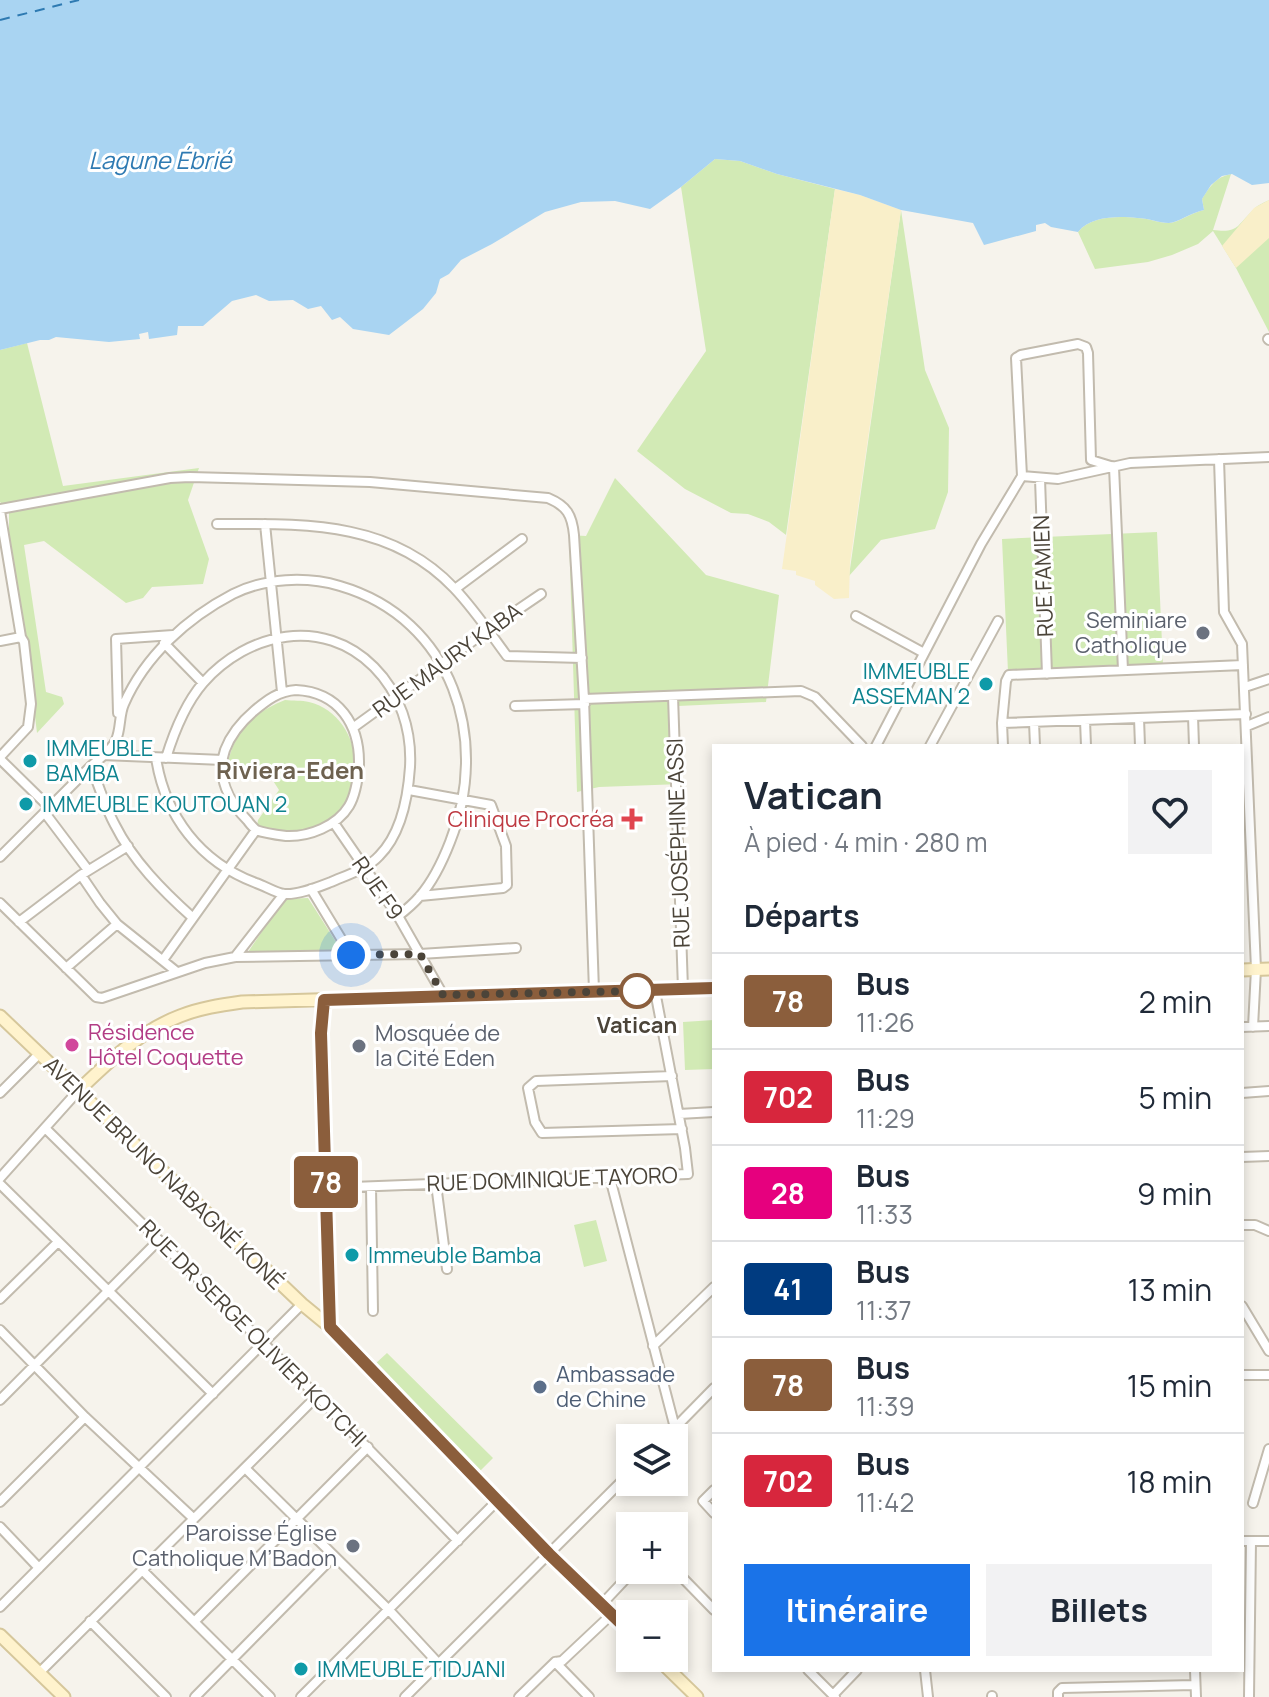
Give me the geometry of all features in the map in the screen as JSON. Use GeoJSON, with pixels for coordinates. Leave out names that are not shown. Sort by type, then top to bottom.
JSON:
{"type":"FeatureCollection","features":[{"type":"Feature","properties":{"kind":"main road"},"geometry":{"type":"LineString","coordinates":[[1244,970],[1269,969]]}},
{"type":"Feature","properties":{"kind":"main road"},"geometry":{"type":"LineString","coordinates":[[78,1091],[148,1032],[180,1016],[216,1006],[242,1002],[712,988]]}},
{"type":"Feature","properties":{"kind":"main road"},"geometry":{"type":"LineString","coordinates":[[324,1000],[321,1033],[330,1327]]}},
{"type":"Feature","properties":{"kind":"main road","name":"AVENUE BRUNO NABAGNÉ KONÉ"},"geometry":{"type":"LineString","coordinates":[[0,1016],[302,1304],[330,1327],[549,1554],[616,1618]]}},
{"type":"Feature","properties":{"kind":"main road"},"geometry":{"type":"LineString","coordinates":[[0,1635],[64,1697]]}},
{"type":"Feature","properties":{"kind":"main road"},"geometry":{"type":"LineString","coordinates":[[671,1672],[696,1697]]}},
{"type":"Feature","properties":{"kind":"street"},"geometry":{"type":"LineString","coordinates":[[877,744],[981,544],[1022,476],[1016,358],[1078,344],[1086,347],[1091,460],[1114,467]]}},
{"type":"Feature","properties":{"kind":"street"},"geometry":{"type":"LineString","coordinates":[[1022,476],[1058,479],[1130,463],[1269,457]]}},
{"type":"Feature","properties":{"kind":"street"},"geometry":{"type":"LineString","coordinates":[[1219,459],[1224,612],[1242,644],[1245,687],[1247,869],[1256,969],[1253,1027]]}},
{"type":"Feature","properties":{"kind":"street"},"geometry":{"type":"LineString","coordinates":[[1114,467],[1123,670]]}},
{"type":"Feature","properties":{"kind":"street"},"geometry":{"type":"LineString","coordinates":[[177,972],[117,924],[47,810],[0,758],[28,727],[31,704],[24,642],[3,554],[0,510],[170,478],[370,482],[548,498],[559,503],[573,520],[584,702],[594,991]]}},
{"type":"Feature","properties":{"kind":"street","name":"RUE FAMIEN"},"geometry":{"type":"LineString","coordinates":[[1040,479],[1047,674]]}},
{"type":"Feature","properties":{"kind":"street"},"geometry":{"type":"LineString","coordinates":[[217,524],[323,526],[374,538],[422,562],[455,589],[507,656],[582,658]]}},
{"type":"Feature","properties":{"kind":"street"},"geometry":{"type":"LineString","coordinates":[[265,524],[282,692]]}},
{"type":"Feature","properties":{"kind":"street"},"geometry":{"type":"LineString","coordinates":[[455,589],[522,539]]}},
{"type":"Feature","properties":{"kind":"street"},"geometry":{"type":"LineString","coordinates":[[0,857],[116,741],[123,706],[164,643],[193,620],[235,594],[270,582],[329,583],[375,600],[415,629],[443,664],[454,689],[463,729],[467,768],[456,828],[445,854],[420,896],[398,916]]}},
{"type":"Feature","properties":{"kind":"street","name":"RUE MAURY KABA"},"geometry":{"type":"LineString","coordinates":[[354,727],[541,594]]}},
{"type":"Feature","properties":{"kind":"street"},"geometry":{"type":"LineString","coordinates":[[856,616],[924,653]]}},
{"type":"Feature","properties":{"kind":"street"},"geometry":{"type":"LineString","coordinates":[[931,744],[998,621]]}},
{"type":"Feature","properties":{"kind":"street"},"geometry":{"type":"LineString","coordinates":[[118,730],[116,639],[174,635]]}},
{"type":"Feature","properties":{"kind":"street"},"geometry":{"type":"LineString","coordinates":[[310,636],[341,644],[365,659],[396,696],[410,742],[409,790],[404,810],[379,857],[364,868],[311,889],[284,894],[227,870],[200,848],[166,799],[159,780],[161,758],[203,683],[236,654],[276,637],[310,636]]}},
{"type":"Feature","properties":{"kind":"street"},"geometry":{"type":"LineString","coordinates":[[0,641],[21,637]]}},
{"type":"Feature","properties":{"kind":"street"},"geometry":{"type":"LineString","coordinates":[[164,643],[203,683]]}},
{"type":"Feature","properties":{"kind":"street"},"geometry":{"type":"LineString","coordinates":[[1003,744],[1002,723],[1009,675],[1243,665]]}},
{"type":"Feature","properties":{"kind":"street"},"geometry":{"type":"LineString","coordinates":[[1245,687],[1269,679]]}},
{"type":"Feature","properties":{"kind":"street"},"geometry":{"type":"LineString","coordinates":[[304,690],[324,697],[341,709],[354,727],[359,756],[358,781],[349,806],[334,823],[306,835],[285,836],[256,830],[235,808],[225,789],[223,760],[238,726],[263,703],[282,692],[304,690]]}},
{"type":"Feature","properties":{"kind":"street"},"geometry":{"type":"LineString","coordinates":[[515,706],[801,691],[815,697],[860,744]]}},
{"type":"Feature","properties":{"kind":"street","name":"RUE JOSÉPHINE ASSI"},"geometry":{"type":"LineString","coordinates":[[673,696],[683,989]]}},
{"type":"Feature","properties":{"kind":"street"},"geometry":{"type":"LineString","coordinates":[[1002,723],[1246,714]]}},
{"type":"Feature","properties":{"kind":"street"},"geometry":{"type":"LineString","coordinates":[[1193,716],[1194,744]]}},
{"type":"Feature","properties":{"kind":"street"},"geometry":{"type":"LineString","coordinates":[[1247,726],[1269,717]]}},
{"type":"Feature","properties":{"kind":"street"},"geometry":{"type":"LineString","coordinates":[[1139,718],[1140,744]]}},
{"type":"Feature","properties":{"kind":"street"},"geometry":{"type":"LineString","coordinates":[[1085,720],[1086,744]]}},
{"type":"Feature","properties":{"kind":"street"},"geometry":{"type":"LineString","coordinates":[[1034,722],[1035,744]]}},
{"type":"Feature","properties":{"kind":"street"},"geometry":{"type":"LineString","coordinates":[[103,755],[223,760]]}},
{"type":"Feature","properties":{"kind":"street"},"geometry":{"type":"LineString","coordinates":[[91,766],[115,826],[128,846],[167,895],[192,917]]}},
{"type":"Feature","properties":{"kind":"street"},"geometry":{"type":"LineString","coordinates":[[409,790],[491,805],[506,846],[507,885],[503,888],[420,896]]}},
{"type":"Feature","properties":{"kind":"street","name":"RUE F9"},"geometry":{"type":"LineString","coordinates":[[334,823],[398,916],[443,995]]}},
{"type":"Feature","properties":{"kind":"street"},"geometry":{"type":"LineString","coordinates":[[163,960],[256,830]]}},
{"type":"Feature","properties":{"kind":"street"},"geometry":{"type":"LineString","coordinates":[[19,922],[85,873],[128,846]]}},
{"type":"Feature","properties":{"kind":"street"},"geometry":{"type":"LineString","coordinates":[[311,889],[351,955]]}},
{"type":"Feature","properties":{"kind":"street"},"geometry":{"type":"LineString","coordinates":[[235,957],[284,894]]}},
{"type":"Feature","properties":{"kind":"street"},"geometry":{"type":"LineString","coordinates":[[0,903],[90,994],[102,998],[205,963],[235,957],[420,954],[516,948]]}},
{"type":"Feature","properties":{"kind":"street"},"geometry":{"type":"LineString","coordinates":[[66,968],[117,924]]}},
{"type":"Feature","properties":{"kind":"street"},"geometry":{"type":"LineString","coordinates":[[1244,925],[1253,925]]}},
{"type":"Feature","properties":{"kind":"street","name":"RUE DOMINIQUE TAYORO"},"geometry":{"type":"LineString","coordinates":[[326,1188],[688,1174],[655,991]]}},
{"type":"Feature","properties":{"kind":"street"},"geometry":{"type":"LineString","coordinates":[[1244,1027],[1269,1026]]}},
{"type":"Feature","properties":{"kind":"street"},"geometry":{"type":"LineString","coordinates":[[1,1091],[39,1054]]}},
{"type":"Feature","properties":{"kind":"street"},"geometry":{"type":"LineString","coordinates":[[668,1076],[536,1081],[528,1088],[535,1122],[542,1133],[678,1129]]}},
{"type":"Feature","properties":{"kind":"street"},"geometry":{"type":"LineString","coordinates":[[78,1091],[0,1181],[213,1394]]}},
{"type":"Feature","properties":{"kind":"street"},"geometry":{"type":"LineString","coordinates":[[1244,1093],[1269,1091]]}},
{"type":"Feature","properties":{"kind":"street"},"geometry":{"type":"LineString","coordinates":[[679,1114],[712,1112]]}},
{"type":"Feature","properties":{"kind":"street","name":"RUE DR SERGE OLIVIER KOTCHI"},"geometry":{"type":"LineString","coordinates":[[45,1128],[317,1396],[458,1541]]}},
{"type":"Feature","properties":{"kind":"street"},"geometry":{"type":"LineString","coordinates":[[1244,1157],[1269,1156]]}},
{"type":"Feature","properties":{"kind":"street"},"geometry":{"type":"LineString","coordinates":[[610,1178],[674,1424]]}},
{"type":"Feature","properties":{"kind":"street"},"geometry":{"type":"LineString","coordinates":[[436,1184],[447,1269]]}},
{"type":"Feature","properties":{"kind":"street"},"geometry":{"type":"LineString","coordinates":[[371,1187],[373,1311]]}},
{"type":"Feature","properties":{"kind":"street"},"geometry":{"type":"LineString","coordinates":[[1244,1225],[1255,1225],[1269,1231]]}},
{"type":"Feature","properties":{"kind":"street"},"geometry":{"type":"LineString","coordinates":[[0,1400],[159,1240]]}},
{"type":"Feature","properties":{"kind":"street"},"geometry":{"type":"LineString","coordinates":[[0,1299],[58,1242]]}},
{"type":"Feature","properties":{"kind":"street"},"geometry":{"type":"LineString","coordinates":[[653,1346],[712,1289]]}},
{"type":"Feature","properties":{"kind":"street"},"geometry":{"type":"LineString","coordinates":[[0,1607],[302,1304]]}},
{"type":"Feature","properties":{"kind":"street"},"geometry":{"type":"LineString","coordinates":[[1244,1309],[1269,1351]]}},
{"type":"Feature","properties":{"kind":"street"},"geometry":{"type":"LineString","coordinates":[[0,1330],[85,1417],[193,1518]]}},
{"type":"Feature","properties":{"kind":"street"},"geometry":{"type":"LineString","coordinates":[[1244,1375],[1269,1375]]}},
{"type":"Feature","properties":{"kind":"street"},"geometry":{"type":"LineString","coordinates":[[679,1424],[712,1390]]}},
{"type":"Feature","properties":{"kind":"street"},"geometry":{"type":"LineString","coordinates":[[39,1673],[317,1396]]}},
{"type":"Feature","properties":{"kind":"street"},"geometry":{"type":"LineString","coordinates":[[0,1502],[85,1417]]}},
{"type":"Feature","properties":{"kind":"street"},"geometry":{"type":"LineString","coordinates":[[195,1621],[368,1447]]}},
{"type":"Feature","properties":{"kind":"street"},"geometry":{"type":"LineString","coordinates":[[1253,1503],[1269,1449]]}},
{"type":"Feature","properties":{"kind":"street"},"geometry":{"type":"LineString","coordinates":[[245,1468],[388,1609],[438,1663]]}},
{"type":"Feature","properties":{"kind":"street"},"geometry":{"type":"LineString","coordinates":[[405,1697],[616,1487]]}},
{"type":"Feature","properties":{"kind":"street"},"geometry":{"type":"LineString","coordinates":[[712,1492],[703,1501],[712,1511]]}},
{"type":"Feature","properties":{"kind":"street"},"geometry":{"type":"LineString","coordinates":[[301,1697],[497,1501]]}},
{"type":"Feature","properties":{"kind":"street"},"geometry":{"type":"LineString","coordinates":[[0,1527],[39,1568]]}},
{"type":"Feature","properties":{"kind":"street"},"geometry":{"type":"LineString","coordinates":[[1249,1697],[1246,1541],[1269,1541]]}},
{"type":"Feature","properties":{"kind":"street"},"geometry":{"type":"LineString","coordinates":[[195,1697],[334,1556]]}},
{"type":"Feature","properties":{"kind":"street"},"geometry":{"type":"LineString","coordinates":[[142,1570],[270,1697]]}},
{"type":"Feature","properties":{"kind":"street"},"geometry":{"type":"LineString","coordinates":[[688,1583],[712,1608]]}},
{"type":"Feature","properties":{"kind":"street"},"geometry":{"type":"LineString","coordinates":[[602,1604],[621,1584]]}},
{"type":"Feature","properties":{"kind":"street"},"geometry":{"type":"LineString","coordinates":[[519,1697],[612,1614]]}},
{"type":"Feature","properties":{"kind":"street"},"geometry":{"type":"LineString","coordinates":[[90,1621],[166,1697]]}},
{"type":"Feature","properties":{"kind":"street"},"geometry":{"type":"LineString","coordinates":[[555,1662],[589,1697]]}},
{"type":"Feature","properties":{"kind":"street"},"geometry":{"type":"LineString","coordinates":[[810,1672],[834,1696],[855,1672]]}},
{"type":"Feature","properties":{"kind":"street"},"geometry":{"type":"LineString","coordinates":[[925,1672],[928,1697]]}},
{"type":"Feature","properties":{"kind":"street"},"geometry":{"type":"LineString","coordinates":[[1195,1672],[1196,1697]]}},
{"type":"Feature","properties":{"kind":"street"},"geometry":{"type":"LineString","coordinates":[[1058,1697],[1062,1688],[1194,1685]]}},
{"type":"Feature","properties":{"kind":"green space"},"geometry":{"type":"Polygon","coordinates":[[[715,159],[740,161],[835,189],[786,535],[769,522],[748,514],[731,513],[685,489],[637,451],[706,351],[681,187],[715,159]]]}},
{"type":"Feature","properties":{"kind":"green space"},"geometry":{"type":"Polygon","coordinates":[[[1231,174],[1213,230],[1236,228],[1269,200],[1269,332],[1213,231],[1198,244],[1172,255],[1148,262],[1095,269],[1078,232],[1083,227],[1113,217],[1165,223],[1177,221],[1204,210],[1202,199],[1208,190],[1217,180],[1231,174]]]}},
{"type":"Feature","properties":{"kind":"green space"},"geometry":{"type":"Polygon","coordinates":[[[901,210],[925,370],[949,428],[948,492],[935,529],[881,540],[849,576],[901,210]]]}},
{"type":"Feature","properties":{"kind":"green space"},"geometry":{"type":"Polygon","coordinates":[[[27,343],[63,486],[199,468],[188,500],[209,559],[203,584],[152,587],[143,598],[126,603],[44,541],[24,545],[46,692],[62,697],[64,704],[37,733],[26,642],[9,596],[9,510],[0,502],[0,350],[27,343]]]}},
{"type":"Feature","properties":{"kind":"green space"},"geometry":{"type":"Polygon","coordinates":[[[615,478],[706,575],[779,595],[766,702],[678,706],[682,784],[599,787],[577,792],[569,535],[586,536],[615,478]]]}},
{"type":"Feature","properties":{"kind":"green space"},"geometry":{"type":"Polygon","coordinates":[[[1157,532],[1163,665],[1008,672],[1002,539],[1157,532]]]}},
{"type":"Feature","properties":{"kind":"green space"},"geometry":{"type":"Polygon","coordinates":[[[285,700],[309,702],[324,708],[336,718],[346,730],[355,759],[352,791],[341,811],[320,826],[287,834],[257,826],[279,790],[268,773],[227,768],[234,744],[246,725],[263,711],[285,700]]]}},
{"type":"Feature","properties":{"kind":"green space"},"geometry":{"type":"Polygon","coordinates":[[[308,898],[343,953],[244,958],[284,899],[308,898]]]}},
{"type":"Feature","properties":{"kind":"green space"},"geometry":{"type":"Polygon","coordinates":[[[712,1020],[712,1069],[685,1070],[683,1022],[712,1020]]]}},
{"type":"Feature","properties":{"kind":"green space"},"geometry":{"type":"Polygon","coordinates":[[[596,1220],[607,1261],[584,1267],[574,1225],[596,1220]]]}},
{"type":"Feature","properties":{"kind":"green space"},"geometry":{"type":"Polygon","coordinates":[[[387,1353],[493,1458],[478,1473],[375,1364],[387,1353]]]}},
{"type":"Feature","properties":{"kind":"sand"},"geometry":{"type":"Polygon","coordinates":[[[835,189],[901,210],[850,563],[849,598],[834,599],[815,585],[815,581],[796,575],[796,571],[782,569],[835,189]]]}},
{"type":"Feature","properties":{"kind":"sand"},"geometry":{"type":"Polygon","coordinates":[[[1269,200],[1269,238],[1236,268],[1222,246],[1254,208],[1269,200]]]}},
{"type":"Feature","properties":{"kind":"water","name":"Lagune Ébrié"},"geometry":{"type":"Polygon","coordinates":[[[0,0],[1269,0],[1269,183],[1252,185],[1232,174],[1222,176],[1202,199],[1204,210],[1172,223],[1113,217],[1090,223],[1078,232],[1045,223],[1036,225],[1036,231],[984,245],[973,223],[901,210],[860,195],[777,174],[740,161],[715,159],[650,209],[615,201],[581,202],[545,212],[461,260],[440,279],[436,293],[423,309],[389,335],[353,329],[340,317],[332,320],[321,306],[308,309],[293,300],[269,301],[256,295],[232,301],[203,326],[178,326],[177,335],[149,339],[148,332],[139,334],[140,339],[109,342],[56,337],[0,350],[0,0]]]}},
{"type":"Feature","properties":{"kind":"ferry route"},"geometry":{"type":"LineString","coordinates":[[0,20],[79,0]]}},
{"type":"Feature","properties":{"kind":"bus line","name":"78"},"geometry":{"type":"LineString","coordinates":[[616,1618],[549,1554],[330,1327],[321,1033],[324,1000],[712,988]]}},
{"type":"Feature","properties":{"kind":"place","name":"Seminiare Catholique"},"geometry":{"type":"Point","coordinates":[1203,633]}},
{"type":"Feature","properties":{"kind":"place","name":"IMMEUBLE ASSEMAN 2"},"geometry":{"type":"Point","coordinates":[986,684]}},
{"type":"Feature","properties":{"kind":"place","name":"IMMEUBLE BAMBA"},"geometry":{"type":"Point","coordinates":[30,761]}},
{"type":"Feature","properties":{"kind":"place","name":"IMMEUBLE KOUTOUAN 2"},"geometry":{"type":"Point","coordinates":[26,804]}},
{"type":"Feature","properties":{"kind":"place","name":"Clinique Procréa"},"geometry":{"type":"Point","coordinates":[632,819]}},
{"type":"Feature","properties":{"kind":"place","name":"Vatican"},"geometry":{"type":"Point","coordinates":[637,991]}},
{"type":"Feature","properties":{"kind":"place","name":"Résidence Hôtel Coquette"},"geometry":{"type":"Point","coordinates":[72,1045]}},
{"type":"Feature","properties":{"kind":"place","name":"Mosquée de la Cité Eden"},"geometry":{"type":"Point","coordinates":[359,1046]}},
{"type":"Feature","properties":{"kind":"place","name":"Immeuble Bamba"},"geometry":{"type":"Point","coordinates":[352,1255]}},
{"type":"Feature","properties":{"kind":"place","name":"Ambassade de Chine"},"geometry":{"type":"Point","coordinates":[540,1387]}},
{"type":"Feature","properties":{"kind":"place","name":"Paroisse Église Catholique M’Badon"},"geometry":{"type":"Point","coordinates":[353,1546]}},
{"type":"Feature","properties":{"kind":"place","name":"IMMEUBLE TIDJANI"},"geometry":{"type":"Point","coordinates":[301,1669]}},
{"type":"Feature","properties":{"kind":"district","name":"Riviera-Eden"},"geometry":{"type":"Point","coordinates":[290,769]}},
{"type":"Feature","properties":{"kind":"route"},"geometry":{"type":"LineString","coordinates":[[351,955],[420,954],[443,995],[637,991]]}}]}
